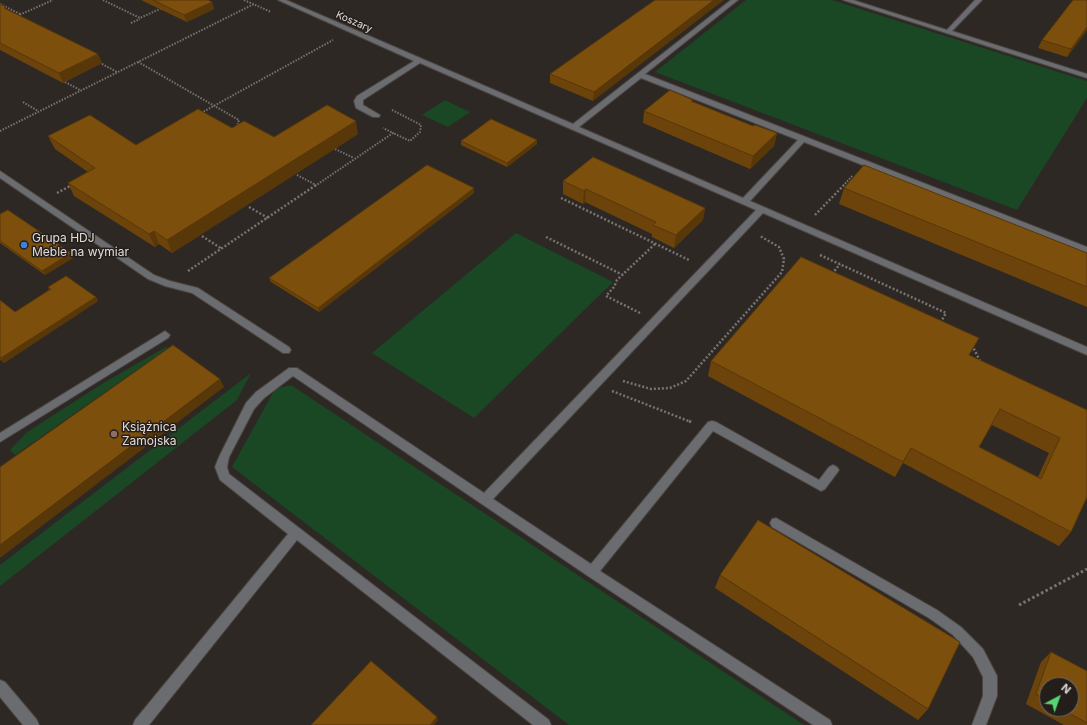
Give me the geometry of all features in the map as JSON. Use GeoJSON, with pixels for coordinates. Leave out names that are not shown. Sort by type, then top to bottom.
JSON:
{"type":"FeatureCollection","features":[{"type":"Feature","properties":{"kind":"street","name":"Koszary"},"geometry":{"type":"LineString","coordinates":[[281,0],[419,61],[746,201],[1087,351]]}},
{"type":"Feature","properties":{"kind":"street"},"geometry":{"type":"LineString","coordinates":[[574,127],[735,0]]}},
{"type":"Feature","properties":{"kind":"street"},"geometry":{"type":"LineString","coordinates":[[846,0],[1087,76]]}},
{"type":"Feature","properties":{"kind":"street"},"geometry":{"type":"LineString","coordinates":[[948,32],[979,0]]}},
{"type":"Feature","properties":{"kind":"street"},"geometry":{"type":"LineString","coordinates":[[376,116],[359,106],[358,101],[360,98],[419,61]]}},
{"type":"Feature","properties":{"kind":"street"},"geometry":{"type":"LineString","coordinates":[[640,75],[864,164],[1087,250]]}},
{"type":"Feature","properties":{"kind":"street"},"geometry":{"type":"LineString","coordinates":[[746,201],[803,139]]}},
{"type":"Feature","properties":{"kind":"street"},"geometry":{"type":"LineString","coordinates":[[0,174],[151,277],[168,284],[195,290],[286,350]]}},
{"type":"Feature","properties":{"kind":"street"},"geometry":{"type":"LineString","coordinates":[[485,500],[762,209]]}},
{"type":"Feature","properties":{"kind":"street"},"geometry":{"type":"LineString","coordinates":[[0,438],[165,335]]}},
{"type":"Feature","properties":{"kind":"street"},"geometry":{"type":"LineString","coordinates":[[544,725],[224,477],[221,468],[224,457],[250,406],[260,395],[293,371],[592,572],[825,725]]}},
{"type":"Feature","properties":{"kind":"street"},"geometry":{"type":"LineString","coordinates":[[592,572],[712,425],[821,486],[833,470]]}},
{"type":"Feature","properties":{"kind":"street"},"geometry":{"type":"LineString","coordinates":[[776,523],[933,614],[957,631],[978,653],[990,676],[990,696],[979,725]]}},
{"type":"Feature","properties":{"kind":"street"},"geometry":{"type":"LineString","coordinates":[[140,725],[296,533]]}},
{"type":"Feature","properties":{"kind":"street"},"geometry":{"type":"LineString","coordinates":[[0,687],[32,725]]}},
{"type":"Feature","properties":{"kind":"path"},"geometry":{"type":"LineString","coordinates":[[13,17],[53,0]]}},
{"type":"Feature","properties":{"kind":"path"},"geometry":{"type":"LineString","coordinates":[[103,0],[140,18]]}},
{"type":"Feature","properties":{"kind":"path"},"geometry":{"type":"LineString","coordinates":[[244,0],[276,14]]}},
{"type":"Feature","properties":{"kind":"path"},"geometry":{"type":"LineString","coordinates":[[0,4],[20,14]]}},
{"type":"Feature","properties":{"kind":"path"},"geometry":{"type":"LineString","coordinates":[[0,131],[254,4]]}},
{"type":"Feature","properties":{"kind":"path"},"geometry":{"type":"LineString","coordinates":[[131,23],[166,6]]}},
{"type":"Feature","properties":{"kind":"path"},"geometry":{"type":"LineString","coordinates":[[200,113],[334,39]]}},
{"type":"Feature","properties":{"kind":"path"},"geometry":{"type":"LineString","coordinates":[[137,62],[239,120],[237,127]]}},
{"type":"Feature","properties":{"kind":"path"},"geometry":{"type":"LineString","coordinates":[[102,64],[117,72]]}},
{"type":"Feature","properties":{"kind":"path"},"geometry":{"type":"LineString","coordinates":[[65,82],[80,91]]}},
{"type":"Feature","properties":{"kind":"path"},"geometry":{"type":"LineString","coordinates":[[24,102],[38,112]]}},
{"type":"Feature","properties":{"kind":"path"},"geometry":{"type":"LineString","coordinates":[[381,127],[410,140],[420,132],[421,125],[390,109]]}},
{"type":"Feature","properties":{"kind":"path"},"geometry":{"type":"LineString","coordinates":[[168,284],[393,133]]}},
{"type":"Feature","properties":{"kind":"path"},"geometry":{"type":"LineString","coordinates":[[335,149],[355,158]]}},
{"type":"Feature","properties":{"kind":"path"},"geometry":{"type":"LineString","coordinates":[[804,227],[864,164]]}},
{"type":"Feature","properties":{"kind":"path"},"geometry":{"type":"LineString","coordinates":[[297,174],[316,185]]}},
{"type":"Feature","properties":{"kind":"path"},"geometry":{"type":"LineString","coordinates":[[41,202],[76,183]]}},
{"type":"Feature","properties":{"kind":"path"},"geometry":{"type":"LineString","coordinates":[[561,198],[706,268]]}},
{"type":"Feature","properties":{"kind":"path"},"geometry":{"type":"LineString","coordinates":[[249,206],[268,218]]}},
{"type":"Feature","properties":{"kind":"path"},"geometry":{"type":"LineString","coordinates":[[604,375],[651,389],[670,388],[686,381],[782,272],[784,259],[779,247],[765,238],[743,228]]}},
{"type":"Feature","properties":{"kind":"path"},"geometry":{"type":"LineString","coordinates":[[202,236],[222,249]]}},
{"type":"Feature","properties":{"kind":"path"},"geometry":{"type":"LineString","coordinates":[[546,237],[623,275]]}},
{"type":"Feature","properties":{"kind":"path"},"geometry":{"type":"LineString","coordinates":[[655,244],[617,280],[614,287],[606,296],[656,321]]}},
{"type":"Feature","properties":{"kind":"path"},"geometry":{"type":"LineString","coordinates":[[819,254],[946,313],[937,328]]}},
{"type":"Feature","properties":{"kind":"path"},"geometry":{"type":"LineString","coordinates":[[828,278],[840,264]]}},
{"type":"Feature","properties":{"kind":"path"},"geometry":{"type":"LineString","coordinates":[[971,343],[980,361]]}},
{"type":"Feature","properties":{"kind":"path"},"geometry":{"type":"LineString","coordinates":[[595,384],[709,429]]}},
{"type":"Feature","properties":{"kind":"path"},"geometry":{"type":"LineString","coordinates":[[1019,605],[1087,569]]}},
{"type":"Feature","properties":{"kind":"green space"},"geometry":{"type":"Polygon","coordinates":[[[746,0],[832,0],[1087,81],[1087,98],[1017,210],[655,72],[746,0]]]}},
{"type":"Feature","properties":{"kind":"green space"},"geometry":{"type":"Polygon","coordinates":[[[445,100],[470,112],[448,127],[422,115],[445,100]]]}},
{"type":"Feature","properties":{"kind":"green space"},"geometry":{"type":"Polygon","coordinates":[[[516,233],[613,282],[474,418],[372,353],[516,233]]]}},
{"type":"Feature","properties":{"kind":"green space"},"geometry":{"type":"Polygon","coordinates":[[[166,347],[168,348],[15,455],[10,450],[27,432],[105,382],[166,347]]]}},
{"type":"Feature","properties":{"kind":"green space"},"geometry":{"type":"Polygon","coordinates":[[[251,373],[237,400],[0,586],[0,565],[251,373]]]}},
{"type":"Feature","properties":{"kind":"green space"},"geometry":{"type":"Polygon","coordinates":[[[291,385],[804,725],[569,725],[232,467],[275,389],[291,385]]]}},
{"type":"Feature","properties":{"kind":"building"},"geometry":{"type":"Polygon","coordinates":[[[153,0],[208,0],[212,2],[184,15],[153,0]]]}},
{"type":"Feature","properties":{"kind":"building"},"geometry":{"type":"Polygon","coordinates":[[[655,0],[714,0],[594,92],[550,74],[655,0]]]}},
{"type":"Feature","properties":{"kind":"building"},"geometry":{"type":"Polygon","coordinates":[[[1073,0],[1087,0],[1087,27],[1071,49],[1042,40],[1073,0]]]}},
{"type":"Feature","properties":{"kind":"building"},"geometry":{"type":"Polygon","coordinates":[[[0,4],[6,7],[4,8],[98,54],[59,73],[0,43],[0,4]]]}},
{"type":"Feature","properties":{"kind":"building"},"geometry":{"type":"Polygon","coordinates":[[[670,90],[693,100],[691,101],[753,126],[755,125],[777,133],[753,156],[644,111],[670,90]]]}},
{"type":"Feature","properties":{"kind":"building"},"geometry":{"type":"Polygon","coordinates":[[[327,105],[356,121],[167,240],[154,231],[149,234],[68,183],[95,168],[48,136],[90,115],[136,145],[198,109],[232,128],[244,121],[274,137],[327,105]]]}},
{"type":"Feature","properties":{"kind":"building"},"geometry":{"type":"Polygon","coordinates":[[[491,119],[537,140],[507,163],[461,141],[491,119]]]}},
{"type":"Feature","properties":{"kind":"building"},"geometry":{"type":"Polygon","coordinates":[[[593,157],[705,208],[676,235],[653,225],[656,222],[586,189],[584,191],[563,181],[593,157]]]}},
{"type":"Feature","properties":{"kind":"building"},"geometry":{"type":"Polygon","coordinates":[[[427,165],[474,188],[318,308],[269,278],[427,165]]]}},
{"type":"Feature","properties":{"kind":"building"},"geometry":{"type":"Polygon","coordinates":[[[864,165],[1087,253],[1087,287],[844,188],[864,165]]]}},
{"type":"Feature","properties":{"kind":"building"},"geometry":{"type":"Polygon","coordinates":[[[8,210],[71,253],[42,271],[0,241],[0,214],[8,210]]]}},
{"type":"Feature","properties":{"kind":"building"},"geometry":{"type":"Polygon","coordinates":[[[801,257],[979,338],[969,355],[1087,410],[1087,497],[1071,532],[911,448],[903,462],[711,361],[801,257]],[[1000,409],[979,447],[1041,479],[1060,438],[1000,409]]]}},
{"type":"Feature","properties":{"kind":"building"},"geometry":{"type":"Polygon","coordinates":[[[66,276],[96,297],[1,358],[0,300],[15,312],[51,289],[48,287],[66,276]]]}},
{"type":"Feature","properties":{"kind":"building","name":"Książnica Zamojska"},"geometry":{"type":"Polygon","coordinates":[[[173,345],[220,379],[0,545],[0,467],[173,345]]]}},
{"type":"Feature","properties":{"kind":"building"},"geometry":{"type":"Polygon","coordinates":[[[758,520],[960,642],[928,709],[720,575],[758,520]]]}},
{"type":"Feature","properties":{"kind":"building"},"geometry":{"type":"Polygon","coordinates":[[[1051,652],[1087,671],[1087,723],[1076,717],[1079,717],[1079,677],[1042,677],[1051,652]]]}},
{"type":"Feature","properties":{"kind":"building"},"geometry":{"type":"Polygon","coordinates":[[[371,661],[437,717],[430,725],[311,725],[371,661]]]}},
{"type":"Feature","properties":{"kind":"building"},"geometry":{"type":"Polygon","coordinates":[[[1039,686],[1039,696],[1036,694],[1039,686]]]}},
{"type":"Feature","properties":{"kind":"place","name":"Grupa HDJ Meble na wymiar"},"geometry":{"type":"Point","coordinates":[24,245]}},
{"type":"Feature","properties":{"kind":"place","name":"Książnica Zamojska"},"geometry":{"type":"Point","coordinates":[114,434]}}]}
